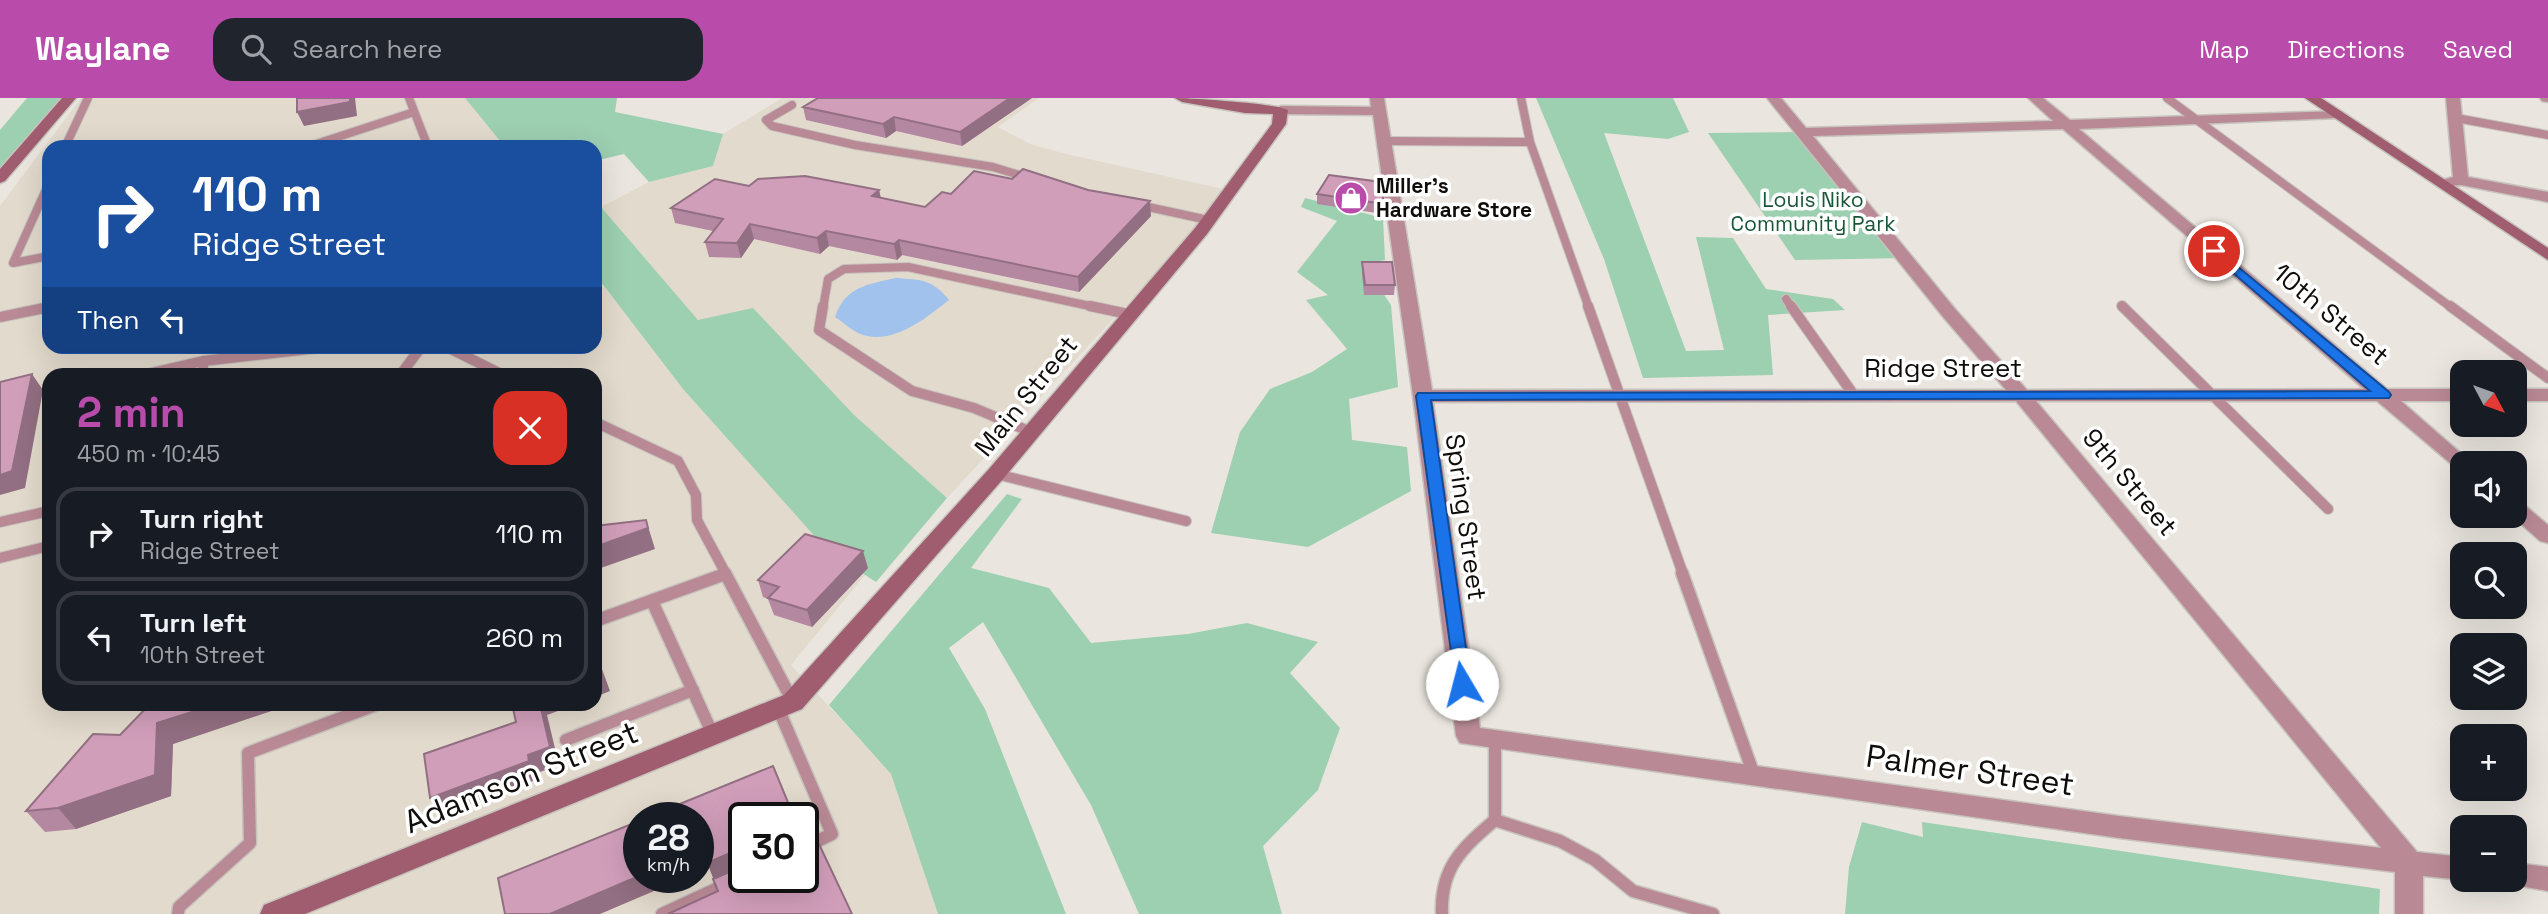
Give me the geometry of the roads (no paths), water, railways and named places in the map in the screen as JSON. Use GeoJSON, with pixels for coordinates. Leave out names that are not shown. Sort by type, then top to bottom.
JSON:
{"type":"FeatureCollection","features":[{"type":"Feature","properties":{"kind":"street"},"geometry":{"type":"LineString","coordinates":[[0,178],[69,98]]}},
{"type":"Feature","properties":{"kind":"street"},"geometry":{"type":"LineString","coordinates":[[1182,98],[1245,109],[1281,110],[1378,104]]}},
{"type":"Feature","properties":{"kind":"street","name":"9th Street"},"geometry":{"type":"LineString","coordinates":[[1774,98],[1950,314],[2021,395],[2409,862]]}},
{"type":"Feature","properties":{"kind":"street","name":"10th Street"},"geometry":{"type":"LineString","coordinates":[[2035,98],[2450,453]]}},
{"type":"Feature","properties":{"kind":"street"},"geometry":{"type":"LineString","coordinates":[[2312,98],[2548,255]]}},
{"type":"Feature","properties":{"kind":"street"},"geometry":{"type":"LineString","coordinates":[[2453,98],[2461,180]]}},
{"type":"Feature","properties":{"kind":"street","name":"Spring Street"},"geometry":{"type":"LineString","coordinates":[[1378,104],[1423,396],[1482,738]]}},
{"type":"Feature","properties":{"kind":"street","name":"Main Street"},"geometry":{"type":"LineString","coordinates":[[786,705],[996,474],[1208,220],[1279,124],[1281,110]]}},
{"type":"Feature","properties":{"kind":"street"},"geometry":{"type":"LineString","coordinates":[[1802,132],[2198,121],[2336,114]]}},
{"type":"Feature","properties":{"kind":"street"},"geometry":{"type":"LineString","coordinates":[[2444,184],[2461,180],[2548,197]]}},
{"type":"Feature","properties":{"kind":"street","name":"Ridge Street"},"geometry":{"type":"LineString","coordinates":[[1423,396],[2450,395]]}},
{"type":"Feature","properties":{"kind":"street"},"geometry":{"type":"LineString","coordinates":[[2527,395],[2548,395]]}},
{"type":"Feature","properties":{"kind":"street"},"geometry":{"type":"LineString","coordinates":[[2527,518],[2548,536]]}},
{"type":"Feature","properties":{"kind":"street","name":"Adamson Street"},"geometry":{"type":"LineString","coordinates":[[274,914],[786,705]]}},
{"type":"Feature","properties":{"kind":"street","name":"Palmer Street"},"geometry":{"type":"LineString","coordinates":[[1482,738],[2119,827],[2450,867]]}},
{"type":"Feature","properties":{"kind":"street"},"geometry":{"type":"LineString","coordinates":[[2409,862],[2409,914]]}},
{"type":"Feature","properties":{"kind":"street"},"geometry":{"type":"LineString","coordinates":[[2527,876],[2548,879]]}},
{"type":"Feature","properties":{"kind":"lane"},"geometry":{"type":"LineString","coordinates":[[68,140],[88,98]]}},
{"type":"Feature","properties":{"kind":"lane"},"geometry":{"type":"LineString","coordinates":[[409,98],[425,140]]}},
{"type":"Feature","properties":{"kind":"lane"},"geometry":{"type":"LineString","coordinates":[[1521,98],[1530,142],[1754,775]]}},
{"type":"Feature","properties":{"kind":"lane"},"geometry":{"type":"LineString","coordinates":[[2167,98],[2548,378]]}},
{"type":"Feature","properties":{"kind":"lane"},"geometry":{"type":"LineString","coordinates":[[792,105],[766,120],[772,126],[855,145],[993,167],[1044,183]]}},
{"type":"Feature","properties":{"kind":"lane"},"geometry":{"type":"LineString","coordinates":[[328,140],[414,112]]}},
{"type":"Feature","properties":{"kind":"lane"},"geometry":{"type":"LineString","coordinates":[[2456,118],[2548,135]]}},
{"type":"Feature","properties":{"kind":"lane"},"geometry":{"type":"LineString","coordinates":[[1385,141],[1530,142]]}},
{"type":"Feature","properties":{"kind":"lane"},"geometry":{"type":"LineString","coordinates":[[42,199],[13,263],[42,257]]}},
{"type":"Feature","properties":{"kind":"lane"},"geometry":{"type":"LineString","coordinates":[[1134,204],[1208,220]]}},
{"type":"Feature","properties":{"kind":"lane"},"geometry":{"type":"LineString","coordinates":[[1031,432],[974,408],[912,391],[819,330],[828,279],[844,269],[908,267],[1128,314]]}},
{"type":"Feature","properties":{"kind":"lane"},"geometry":{"type":"LineString","coordinates":[[1786,299],[1853,394]]}},
{"type":"Feature","properties":{"kind":"lane"},"geometry":{"type":"LineString","coordinates":[[2122,306],[2328,509]]}},
{"type":"Feature","properties":{"kind":"lane"},"geometry":{"type":"LineString","coordinates":[[0,317],[42,308]]}},
{"type":"Feature","properties":{"kind":"lane"},"geometry":{"type":"LineString","coordinates":[[173,368],[202,361],[264,354]]}},
{"type":"Feature","properties":{"kind":"lane"},"geometry":{"type":"LineString","coordinates":[[461,354],[489,368]]}},
{"type":"Feature","properties":{"kind":"lane"},"geometry":{"type":"LineString","coordinates":[[202,361],[203,368]]}},
{"type":"Feature","properties":{"kind":"lane"},"geometry":{"type":"LineString","coordinates":[[602,425],[678,461],[696,495],[696,520],[725,574],[786,705],[832,834],[819,840]]}},
{"type":"Feature","properties":{"kind":"lane"},"geometry":{"type":"LineString","coordinates":[[996,474],[1186,521]]}},
{"type":"Feature","properties":{"kind":"lane"},"geometry":{"type":"LineString","coordinates":[[0,523],[42,513]]}},
{"type":"Feature","properties":{"kind":"lane"},"geometry":{"type":"LineString","coordinates":[[0,558],[42,548]]}},
{"type":"Feature","properties":{"kind":"lane"},"geometry":{"type":"LineString","coordinates":[[602,619],[725,574]]}},
{"type":"Feature","properties":{"kind":"lane"},"geometry":{"type":"LineString","coordinates":[[652,601],[713,735]]}},
{"type":"Feature","properties":{"kind":"lane"},"geometry":{"type":"LineString","coordinates":[[566,740],[693,690]]}},
{"type":"Feature","properties":{"kind":"lane"},"geometry":{"type":"LineString","coordinates":[[178,914],[180,907],[250,843],[248,753],[359,711]]}},
{"type":"Feature","properties":{"kind":"lane"},"geometry":{"type":"LineString","coordinates":[[1482,738],[1495,820]]}},
{"type":"Feature","properties":{"kind":"lane"},"geometry":{"type":"LineString","coordinates":[[1441,914],[1439,894],[1458,851],[1495,820]]}},
{"type":"Feature","properties":{"kind":"lane"},"geometry":{"type":"LineString","coordinates":[[1495,820],[1560,841],[1595,860],[1633,891],[1713,914]]}},
{"type":"Feature","properties":{"kind":"lane"},"geometry":{"type":"LineString","coordinates":[[662,914],[728,883]]}},
{"type":"Feature","properties":{"kind":"water"},"geometry":{"type":"Polygon","coordinates":[[[896,278],[932,284],[949,300],[907,329],[882,337],[858,333],[835,317],[839,307],[851,293],[867,285],[896,278]]]}},
{"type":"Feature","properties":{"kind":"place","name":"Miller's Hardware Store"},"geometry":{"type":"Point","coordinates":[1351,198]}},
{"type":"Feature","properties":{"kind":"park label","name":"Louis Niko Community Park"},"geometry":{"type":"Point","coordinates":[1813,212]}}]}
